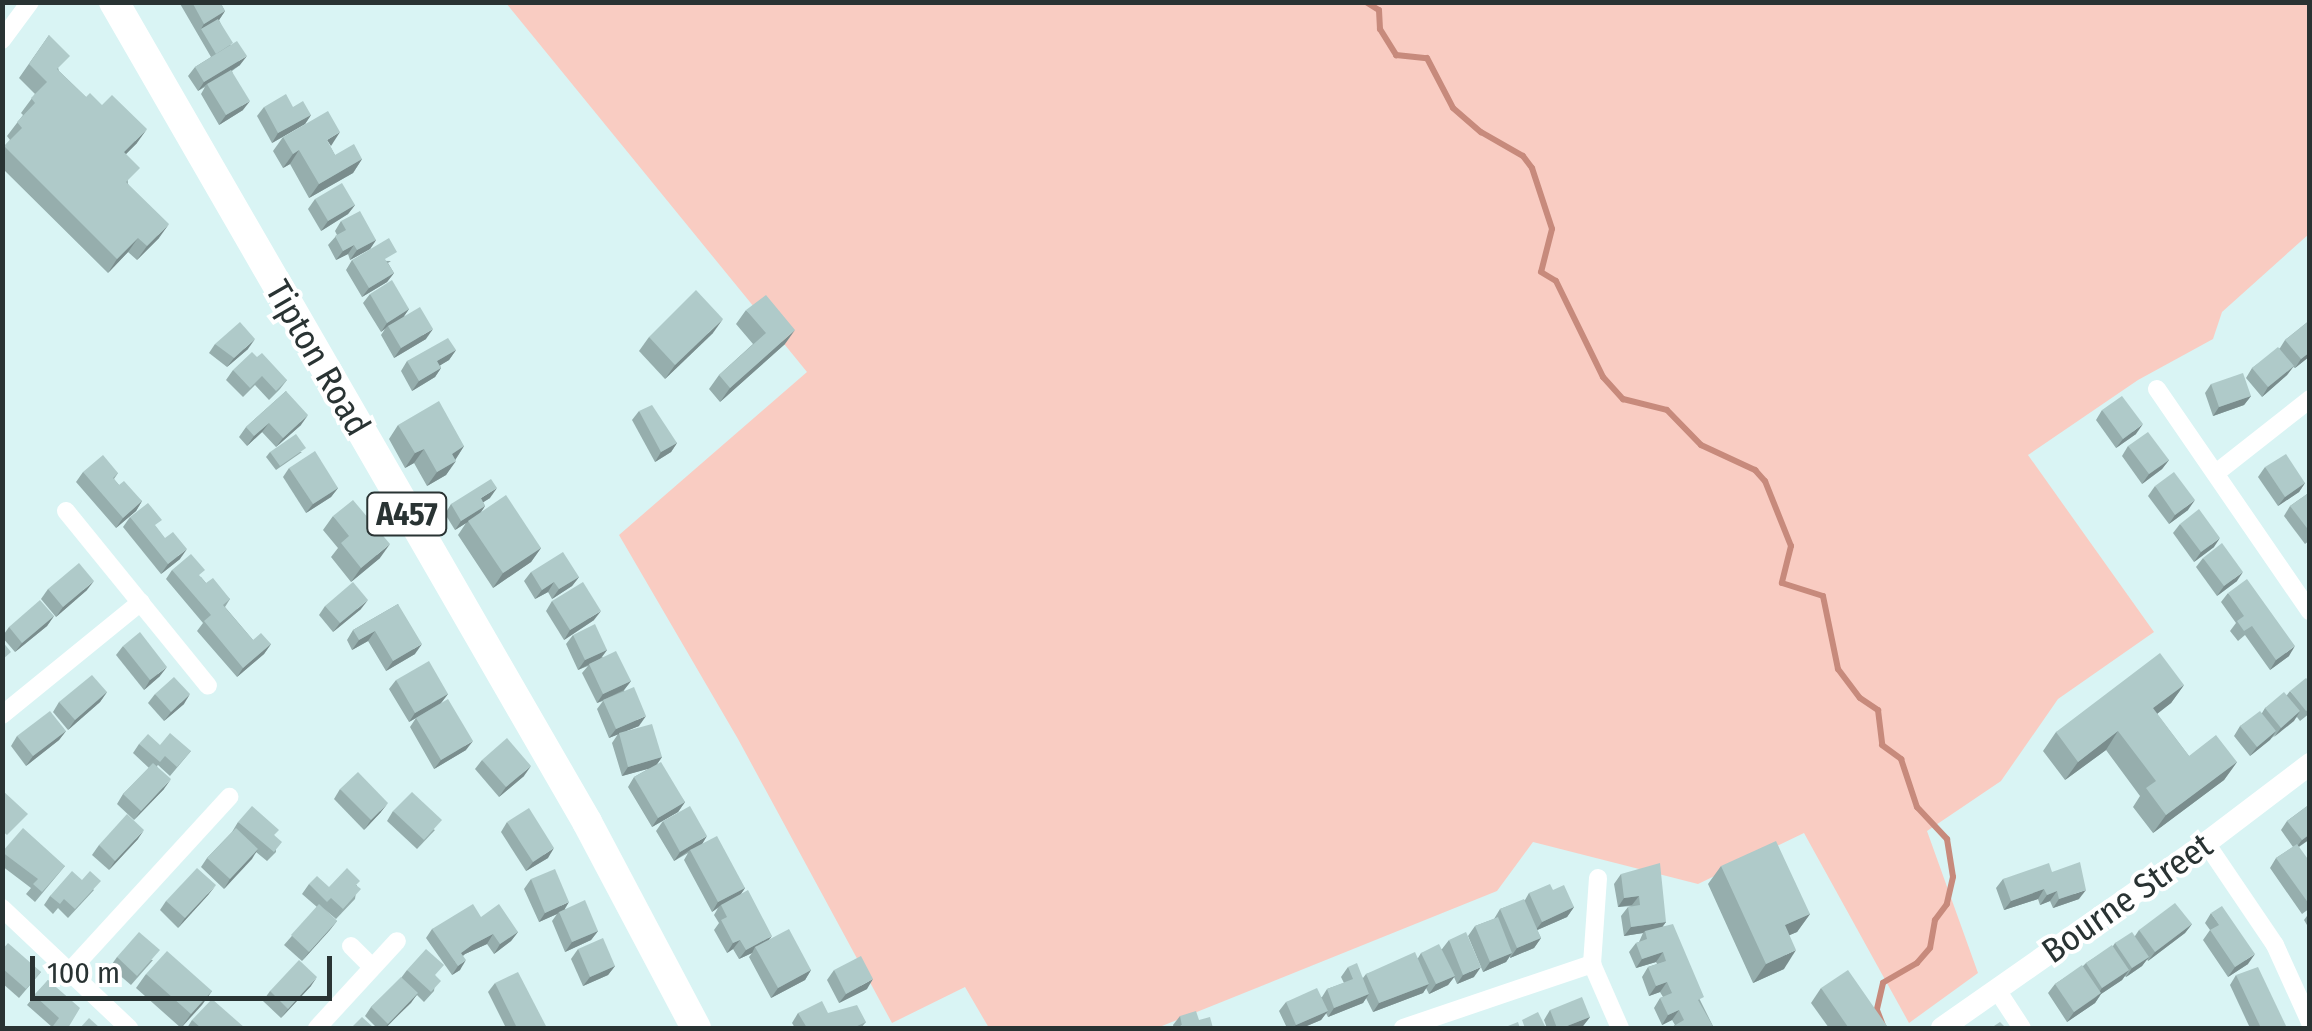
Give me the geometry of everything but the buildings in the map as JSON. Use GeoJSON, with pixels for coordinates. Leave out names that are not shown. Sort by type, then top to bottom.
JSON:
{"type":"FeatureCollection","features":[{"type":"Feature","properties":{"kind":"main road","name":"Tipton Road"},"geometry":{"type":"LineString","coordinates":[[114,2],[587,822],[696,1028]]}},
{"type":"Feature","properties":{"kind":"street"},"geometry":{"type":"LineString","coordinates":[[2,40],[30,2]]}},
{"type":"Feature","properties":{"kind":"street"},"geometry":{"type":"LineString","coordinates":[[2157,388],[2310,612]]}},
{"type":"Feature","properties":{"kind":"street"},"geometry":{"type":"LineString","coordinates":[[2216,473],[2310,398]]}},
{"type":"Feature","properties":{"kind":"street"},"geometry":{"type":"LineString","coordinates":[[66,511],[208,686]]}},
{"type":"Feature","properties":{"kind":"street"},"geometry":{"type":"LineString","coordinates":[[2,715],[141,602]]}},
{"type":"Feature","properties":{"kind":"street","name":"Bourne Street"},"geometry":{"type":"LineString","coordinates":[[1942,1028],[2206,844],[2310,764]]}},
{"type":"Feature","properties":{"kind":"street"},"geometry":{"type":"LineString","coordinates":[[68,973],[229,797]]}},
{"type":"Feature","properties":{"kind":"street"},"geometry":{"type":"LineString","coordinates":[[2206,844],[2275,945],[2310,1022]]}},
{"type":"Feature","properties":{"kind":"street"},"geometry":{"type":"LineString","coordinates":[[1598,878],[1592,964],[1620,1028]]}},
{"type":"Feature","properties":{"kind":"street"},"geometry":{"type":"LineString","coordinates":[[2,908],[129,1028]]}},
{"type":"Feature","properties":{"kind":"street"},"geometry":{"type":"LineString","coordinates":[[317,1028],[397,940]]}},
{"type":"Feature","properties":{"kind":"street"},"geometry":{"type":"LineString","coordinates":[[350,946],[372,967]]}},
{"type":"Feature","properties":{"kind":"street"},"geometry":{"type":"LineString","coordinates":[[1403,1028],[1592,964]]}},
{"type":"Feature","properties":{"kind":"street"},"geometry":{"type":"LineString","coordinates":[[1997,990],[2022,1028]]}},
{"type":"Feature","properties":{"kind":"shaded area"},"geometry":{"type":"Polygon","coordinates":[[[506,3],[2309,3],[2309,234],[2222,312],[2213,339],[2138,380],[2028,455],[2154,632],[2058,699],[2001,781],[1927,831],[1978,973],[1909,1023],[1804,833],[1698,884],[1533,842],[1497,891],[1157,1028],[989,1028],[965,987],[892,1023],[738,739],[619,535],[807,372],[506,3]]]}},
{"type":"Feature","properties":{"kind":"waterway"},"geometry":{"type":"LineString","coordinates":[[1366,2],[1379,10],[1380,29],[1396,55],[1427,58],[1453,108],[1481,132],[1523,156],[1532,168],[1552,229],[1541,272],[1556,281],[1603,377],[1623,399],[1667,410],[1701,445],[1755,470],[1765,481],[1791,546],[1782,583],[1823,596],[1838,669],[1860,698],[1878,710],[1882,745],[1901,759],[1917,807],[1947,839],[1953,877],[1947,904],[1935,920],[1930,948],[1917,963],[1883,983],[1877,1010],[1884,1028]]}}]}
